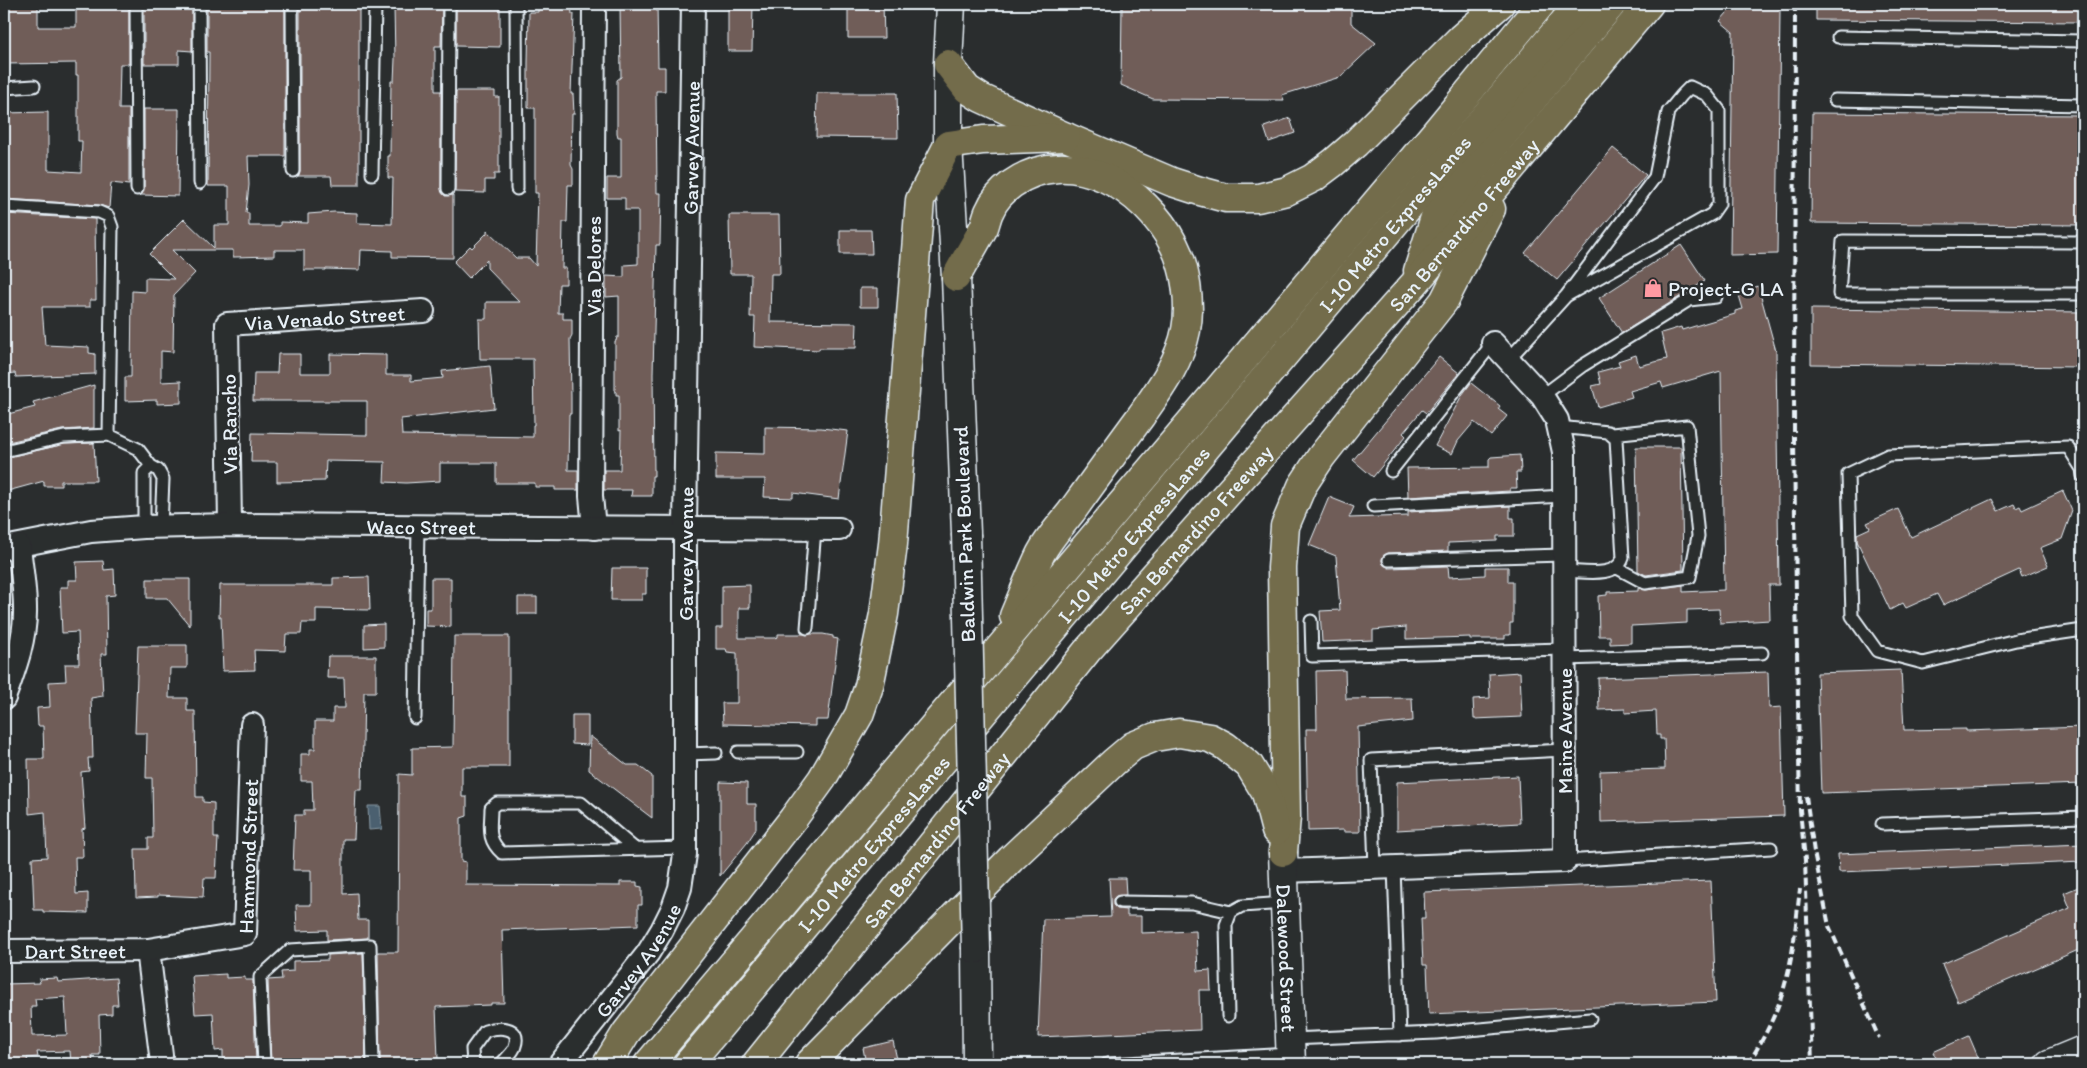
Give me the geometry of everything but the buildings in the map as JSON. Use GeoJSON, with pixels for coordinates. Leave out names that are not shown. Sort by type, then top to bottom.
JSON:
{"type":"FeatureCollection","features":[{"type":"Feature","properties":{"kind":"highway"},"geometry":{"type":"LineString","coordinates":[[948,64],[968,88],[981,98],[1066,137],[1087,144],[1172,182],[1226,198],[1258,198],[1287,191],[1313,178],[1355,144],[1461,38],[1500,4]]}},
{"type":"Feature","properties":{"kind":"highway"},"geometry":{"type":"LineString","coordinates":[[648,1064],[1435,133],[1541,4]]}},
{"type":"Feature","properties":{"kind":"highway","name":"I-10 Metro ExpressLanes"},"geometry":{"type":"LineString","coordinates":[[688,1064],[1579,4]]}},
{"type":"Feature","properties":{"kind":"highway","name":"I-10 Metro ExpressLanes"},"geometry":{"type":"LineString","coordinates":[[1414,284],[1435,217],[1612,4]]}},
{"type":"Feature","properties":{"kind":"highway","name":"San Bernardino Freeway"},"geometry":{"type":"LineString","coordinates":[[756,1064],[1087,650],[1414,284],[1649,4]]}},
{"type":"Feature","properties":{"kind":"highway"},"geometry":{"type":"LineString","coordinates":[[607,1064],[626,1032],[793,819],[822,779],[859,715],[869,686],[876,655],[893,544],[920,200],[948,145],[983,140],[1066,137]]}},
{"type":"Feature","properties":{"kind":"highway"},"geometry":{"type":"LineString","coordinates":[[1283,861],[1286,816],[1282,568],[1285,526],[1302,486],[1321,457],[1444,301],[1514,163]]}},
{"type":"Feature","properties":{"kind":"highway"},"geometry":{"type":"LineString","coordinates":[[956,277],[984,226],[990,209],[1012,184],[1033,173],[1063,168],[1084,169],[1111,180],[1141,200],[1160,222],[1175,246],[1184,274],[1187,299],[1186,329],[1178,354],[1158,391],[1041,553],[1003,642]]}},
{"type":"Feature","properties":{"kind":"highway"},"geometry":{"type":"LineString","coordinates":[[809,1064],[1011,859],[1133,746],[1155,737],[1178,733],[1210,738],[1236,754],[1249,765],[1266,794],[1283,861]]}},
{"type":"Feature","properties":{"kind":"highway"},"geometry":{"type":"LineString","coordinates":[[735,1064],[777,1038]]}},
{"type":"Feature","properties":{"kind":"main road","name":"Baldwin Park Boulevard"},"geometry":{"type":"LineString","coordinates":[[951,4],[948,64],[948,145],[956,277],[966,534],[977,1064]]}},
{"type":"Feature","properties":{"kind":"main road","name":"Dalewood Street"},"geometry":{"type":"LineString","coordinates":[[1283,861],[1290,1052]]}},
{"type":"Feature","properties":{"kind":"main road"},"geometry":{"type":"LineString","coordinates":[[2049,1064],[2083,1050]]}},
{"type":"Feature","properties":{"kind":"street","name":"Via Delores"},"geometry":{"type":"LineString","coordinates":[[594,4],[591,496],[594,528]]}},
{"type":"Feature","properties":{"kind":"street","name":"Garvey Avenue"},"geometry":{"type":"LineString","coordinates":[[560,1064],[648,953],[673,908],[680,888],[684,848],[685,527],[693,4]]}},
{"type":"Feature","properties":{"kind":"street","name":"Via Venado Street"},"geometry":{"type":"LineString","coordinates":[[227,324],[423,311]]}},
{"type":"Feature","properties":{"kind":"street","name":"Via Rancho"},"geometry":{"type":"LineString","coordinates":[[227,324],[230,525]]}},
{"type":"Feature","properties":{"kind":"street","name":"Maine Avenue"},"geometry":{"type":"LineString","coordinates":[[1493,343],[1542,396],[1557,420],[1564,452],[1565,861]]}},
{"type":"Feature","properties":{"kind":"street","name":"Waco Street"},"geometry":{"type":"LineString","coordinates":[[11,547],[92,532],[152,527],[230,525],[840,529]]}},
{"type":"Feature","properties":{"kind":"street"},"geometry":{"type":"LineString","coordinates":[[4,698],[16,665],[25,609],[11,547]]}},
{"type":"Feature","properties":{"kind":"street","name":"Hammond Street"},"geometry":{"type":"LineString","coordinates":[[148,950],[245,934],[252,725]]}},
{"type":"Feature","properties":{"kind":"street"},"geometry":{"type":"LineString","coordinates":[[1283,861],[1385,868],[1565,861]]}},
{"type":"Feature","properties":{"kind":"street"},"geometry":{"type":"LineString","coordinates":[[148,950],[161,1055]]}},
{"type":"Feature","properties":{"kind":"street","name":"Dart Street"},"geometry":{"type":"LineString","coordinates":[[4,951],[148,950]]}},
{"type":"Feature","properties":{"kind":"lane"},"geometry":{"type":"LineString","coordinates":[[136,4],[137,188]]}},
{"type":"Feature","properties":{"kind":"lane"},"geometry":{"type":"LineString","coordinates":[[199,4],[200,183]]}},
{"type":"Feature","properties":{"kind":"lane"},"geometry":{"type":"LineString","coordinates":[[292,4],[293,171]]}},
{"type":"Feature","properties":{"kind":"lane"},"geometry":{"type":"LineString","coordinates":[[372,174],[376,4]]}},
{"type":"Feature","properties":{"kind":"lane"},"geometry":{"type":"LineString","coordinates":[[448,189],[449,4]]}},
{"type":"Feature","properties":{"kind":"lane"},"geometry":{"type":"LineString","coordinates":[[516,4],[517,189]]}},
{"type":"Feature","properties":{"kind":"lane"},"geometry":{"type":"LineString","coordinates":[[1838,37],[2083,41]]}},
{"type":"Feature","properties":{"kind":"lane"},"geometry":{"type":"LineString","coordinates":[[4,88],[34,86]]}},
{"type":"Feature","properties":{"kind":"lane"},"geometry":{"type":"LineString","coordinates":[[1508,360],[1566,296],[1655,177],[1668,112],[1690,87],[1707,95],[1719,110],[1719,204],[1712,214],[1566,296]]}},
{"type":"Feature","properties":{"kind":"lane"},"geometry":{"type":"LineString","coordinates":[[1835,100],[2083,105]]}},
{"type":"Feature","properties":{"kind":"lane"},"geometry":{"type":"LineString","coordinates":[[4,206],[99,212],[108,216],[112,227],[109,435]]}},
{"type":"Feature","properties":{"kind":"lane"},"geometry":{"type":"LineString","coordinates":[[2083,242],[1843,241],[1839,294],[2083,294]]}},
{"type":"Feature","properties":{"kind":"lane"},"geometry":{"type":"LineString","coordinates":[[1542,396],[1582,366],[1689,300],[1716,297]]}},
{"type":"Feature","properties":{"kind":"lane"},"geometry":{"type":"LineString","coordinates":[[1391,471],[1493,343]]}},
{"type":"Feature","properties":{"kind":"lane"},"geometry":{"type":"LineString","coordinates":[[1558,427],[1612,434],[1687,426],[1698,536],[1690,577],[1645,583],[1617,568]]}},
{"type":"Feature","properties":{"kind":"lane"},"geometry":{"type":"LineString","coordinates":[[1389,560],[1564,563],[1612,572],[1622,564],[1623,558],[1616,439],[1612,434]]}},
{"type":"Feature","properties":{"kind":"lane"},"geometry":{"type":"LineString","coordinates":[[4,451],[64,437],[109,435],[138,449],[151,466],[158,470],[163,479],[152,527]]}},
{"type":"Feature","properties":{"kind":"lane"},"geometry":{"type":"LineString","coordinates":[[2083,476],[2082,469],[2068,447],[1888,455],[1848,474],[1852,616],[1877,651],[1923,662],[2016,640],[2083,630]]}},
{"type":"Feature","properties":{"kind":"lane"},"geometry":{"type":"LineString","coordinates":[[151,466],[144,473],[152,527]]}},
{"type":"Feature","properties":{"kind":"lane"},"geometry":{"type":"LineString","coordinates":[[1373,506],[1564,496]]}},
{"type":"Feature","properties":{"kind":"lane"},"geometry":{"type":"LineString","coordinates":[[415,718],[418,527]]}},
{"type":"Feature","properties":{"kind":"lane"},"geometry":{"type":"LineString","coordinates":[[807,628],[816,529]]}},
{"type":"Feature","properties":{"kind":"lane"},"geometry":{"type":"LineString","coordinates":[[1311,621],[1312,656],[1762,653]]}},
{"type":"Feature","properties":{"kind":"lane"},"geometry":{"type":"LineString","coordinates":[[1400,1035],[1385,868],[1371,760],[1564,750]]}},
{"type":"Feature","properties":{"kind":"lane"},"geometry":{"type":"LineString","coordinates":[[738,752],[798,752]]}},
{"type":"Feature","properties":{"kind":"lane"},"geometry":{"type":"LineString","coordinates":[[685,754],[716,753]]}},
{"type":"Feature","properties":{"kind":"lane"},"geometry":{"type":"LineString","coordinates":[[635,849],[581,803],[497,804],[491,808],[491,840],[493,845],[502,853],[684,848]]}},
{"type":"Feature","properties":{"kind":"lane"},"geometry":{"type":"LineString","coordinates":[[1882,824],[2083,816]]}},
{"type":"Feature","properties":{"kind":"lane"},"geometry":{"type":"LineString","coordinates":[[1565,861],[1771,848]]}},
{"type":"Feature","properties":{"kind":"lane"},"geometry":{"type":"LineString","coordinates":[[1120,902],[1192,903],[1231,912]]}},
{"type":"Feature","properties":{"kind":"lane"},"geometry":{"type":"LineString","coordinates":[[1228,1016],[1226,925],[1231,912],[1242,906],[1284,903]]}},
{"type":"Feature","properties":{"kind":"lane"},"geometry":{"type":"LineString","coordinates":[[264,1064],[260,977],[290,950],[370,945],[373,1064]]}},
{"type":"Feature","properties":{"kind":"lane"},"geometry":{"type":"LineString","coordinates":[[1107,1064],[1290,1052],[1400,1035],[1590,1019]]}},
{"type":"Feature","properties":{"kind":"lane"},"geometry":{"type":"LineString","coordinates":[[473,1064],[472,1049],[485,1031],[504,1027],[512,1031],[516,1036],[516,1046],[506,1063]]}},
{"type":"Feature","properties":{"kind":"water"},"geometry":{"type":"Polygon","coordinates":[[[368,806],[380,806],[382,829],[369,830],[368,806]]]}},
{"type":"Feature","properties":{"kind":"railway"},"geometry":{"type":"LineString","coordinates":[[1795,4],[1794,439],[1796,596],[1800,810],[1805,860],[1812,1064]]}},
{"type":"Feature","properties":{"kind":"railway"},"geometry":{"type":"LineString","coordinates":[[1806,796],[1814,852],[1829,926],[1879,1038]]}},
{"type":"Feature","properties":{"kind":"railway"},"geometry":{"type":"LineString","coordinates":[[1748,1064],[1770,1026],[1782,994],[1793,949],[1800,889]]}},
{"type":"Feature","properties":{"kind":"place","name":"Project-G LA"},"geometry":{"type":"Point","coordinates":[1653,288]}}]}
